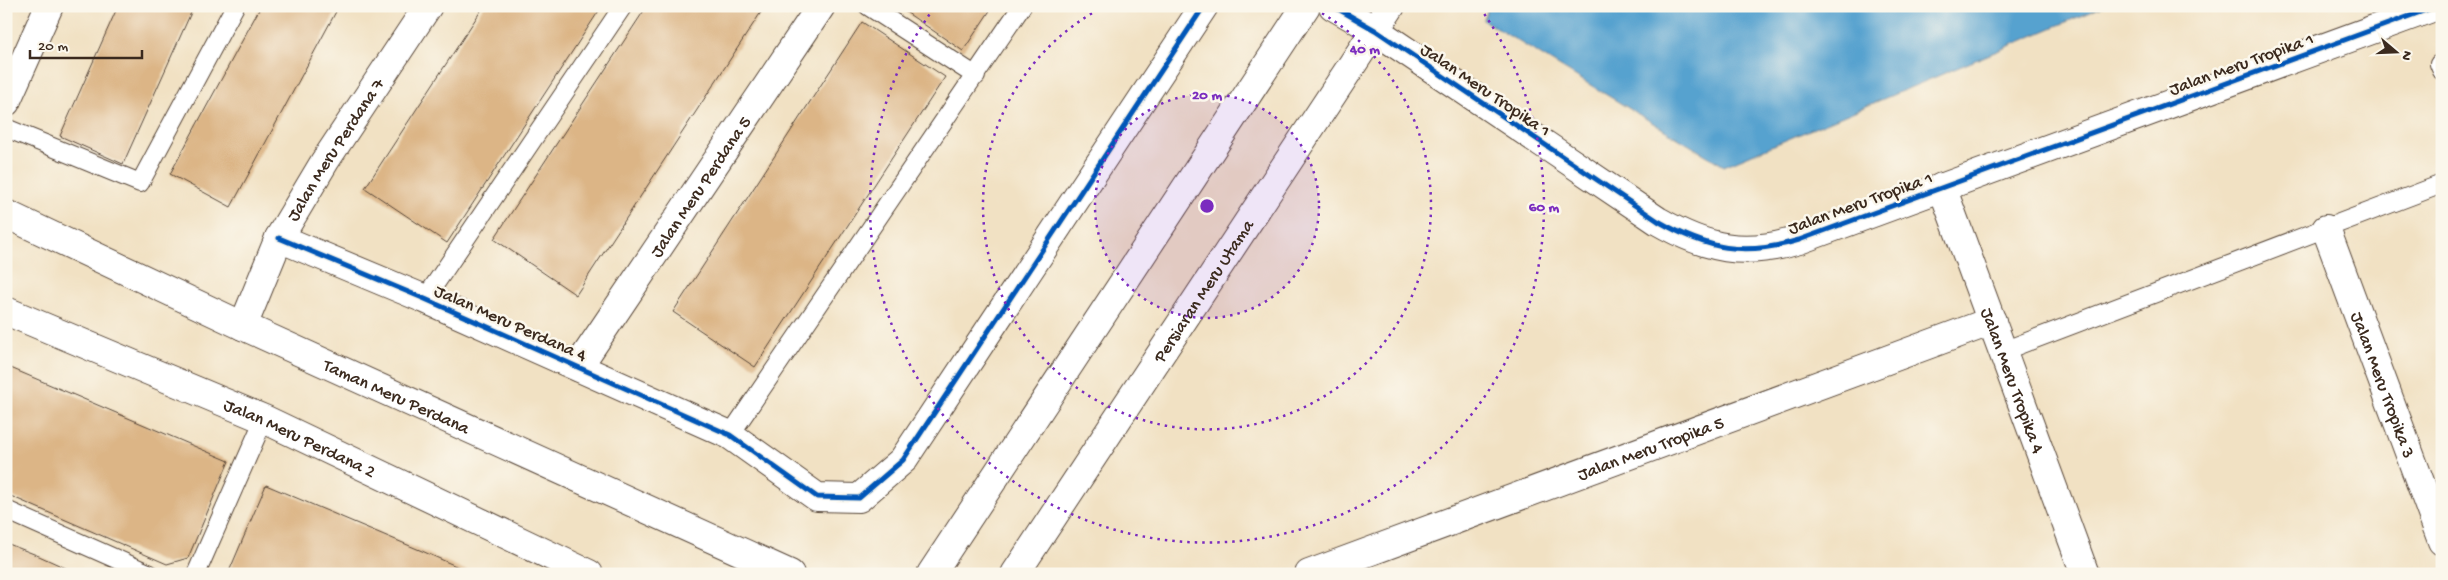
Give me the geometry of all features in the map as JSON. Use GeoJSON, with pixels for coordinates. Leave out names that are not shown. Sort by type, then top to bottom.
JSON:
{"type":"FeatureCollection","features":[{"type":"Feature","properties":{"kind":"street"},"geometry":{"type":"LineString","coordinates":[[6,102],[49,6]]}},
{"type":"Feature","properties":{"kind":"street","name":"Jalan Meru Perdana 7"},"geometry":{"type":"LineString","coordinates":[[243,326],[279,238],[325,161],[428,6]]}},
{"type":"Feature","properties":{"kind":"street","name":"Jalan Meru Perdana 5"},"geometry":{"type":"LineString","coordinates":[[578,367],[821,6]]}},
{"type":"Feature","properties":{"kind":"street","name":"Jalan Meru Perdana 4"},"geometry":{"type":"LineString","coordinates":[[279,238],[425,299],[730,434],[817,497],[859,498],[903,460],[1204,6]]}},
{"type":"Feature","properties":{"kind":"street"},"geometry":{"type":"LineString","coordinates":[[931,574],[1306,6]]}},
{"type":"Feature","properties":{"kind":"street","name":"Jalan Meru Tropika 1"},"geometry":{"type":"LineString","coordinates":[[1333,6],[1375,30],[1658,221],[1683,236],[1704,244],[1727,249],[1774,248],[2437,6]]}},
{"type":"Feature","properties":{"kind":"street","name":"Persiaran Meru Utama"},"geometry":{"type":"LineString","coordinates":[[1014,574],[1391,6]]}},
{"type":"Feature","properties":{"kind":"street","name":"Jalan Meru Tropika 4"},"geometry":{"type":"LineString","coordinates":[[1942,187],[2085,574]]}},
{"type":"Feature","properties":{"kind":"street","name":"Taman Meru Perdana"},"geometry":{"type":"LineString","coordinates":[[6,214],[243,326],[790,574]]}},
{"type":"Feature","properties":{"kind":"street","name":"Jalan Meru Tropika 3"},"geometry":{"type":"LineString","coordinates":[[2326,229],[2442,541]]}},
{"type":"Feature","properties":{"kind":"street","name":"Jalan Meru Perdana 2"},"geometry":{"type":"LineString","coordinates":[[6,311],[264,419],[589,574]]}},
{"type":"Feature","properties":{"kind":"street","name":"Jalan Meru Tropika 5"},"geometry":{"type":"LineString","coordinates":[[1308,574],[1992,321]]}},
{"type":"Feature","properties":{"kind":"lane"},"geometry":{"type":"LineString","coordinates":[[6,128],[140,183],[235,6]]}},
{"type":"Feature","properties":{"kind":"lane"},"geometry":{"type":"LineString","coordinates":[[425,299],[623,6]]}},
{"type":"Feature","properties":{"kind":"lane"},"geometry":{"type":"LineString","coordinates":[[868,6],[976,76]]}},
{"type":"Feature","properties":{"kind":"lane"},"geometry":{"type":"LineString","coordinates":[[730,434],[1022,6]]}},
{"type":"Feature","properties":{"kind":"lane"},"geometry":{"type":"LineString","coordinates":[[2003,351],[2442,184]]}},
{"type":"Feature","properties":{"kind":"lane"},"geometry":{"type":"LineString","coordinates":[[196,574],[264,419]]}},
{"type":"Feature","properties":{"kind":"lane"},"geometry":{"type":"LineString","coordinates":[[6,510],[150,574]]}},
{"type":"Feature","properties":{"kind":"water"},"geometry":{"type":"Polygon","coordinates":[[[1489,6],[2104,6],[1724,166],[1483,20],[1489,6]]]}},
{"type":"Feature","properties":{"kind":"building"},"geometry":{"type":"Polygon","coordinates":[[[118,6],[194,6],[123,164],[60,136],[118,6]]]}},
{"type":"Feature","properties":{"kind":"building"},"geometry":{"type":"Polygon","coordinates":[[[261,6],[339,6],[231,207],[170,174],[261,6]]]}},
{"type":"Feature","properties":{"kind":"building"},"geometry":{"type":"Polygon","coordinates":[[[484,6],[602,6],[447,243],[365,188],[484,6]]]}},
{"type":"Feature","properties":{"kind":"building"},"geometry":{"type":"Polygon","coordinates":[[[647,6],[765,6],[576,295],[494,239],[647,6]]]}},
{"type":"Feature","properties":{"kind":"building"},"geometry":{"type":"Polygon","coordinates":[[[897,6],[993,6],[963,51],[897,6]]]}},
{"type":"Feature","properties":{"kind":"building"},"geometry":{"type":"Polygon","coordinates":[[[862,22],[945,77],[755,367],[673,312],[862,22]]]}},
{"type":"Feature","properties":{"kind":"building"},"geometry":{"type":"Polygon","coordinates":[[[6,366],[229,461],[188,558],[167,564],[6,494],[6,366]]]}},
{"type":"Feature","properties":{"kind":"building"},"geometry":{"type":"Polygon","coordinates":[[[266,485],[422,551],[474,574],[228,574],[266,485]]]}},
{"type":"Feature","properties":{"kind":"building"},"geometry":{"type":"Polygon","coordinates":[[[6,543],[39,556],[79,574],[6,574],[6,543]]]}},
{"type":"Feature","properties":{"kind":"cycle path"},"geometry":{"type":"LineString","coordinates":[[279,238],[425,299],[730,435],[817,497],[859,498],[903,460],[1204,6]]}},
{"type":"Feature","properties":{"kind":"cycle path"},"geometry":{"type":"LineString","coordinates":[[1333,6],[1375,30],[1658,221],[1676,231],[1710,244],[1743,249],[1761,248],[1799,240],[2437,6]]}}]}
